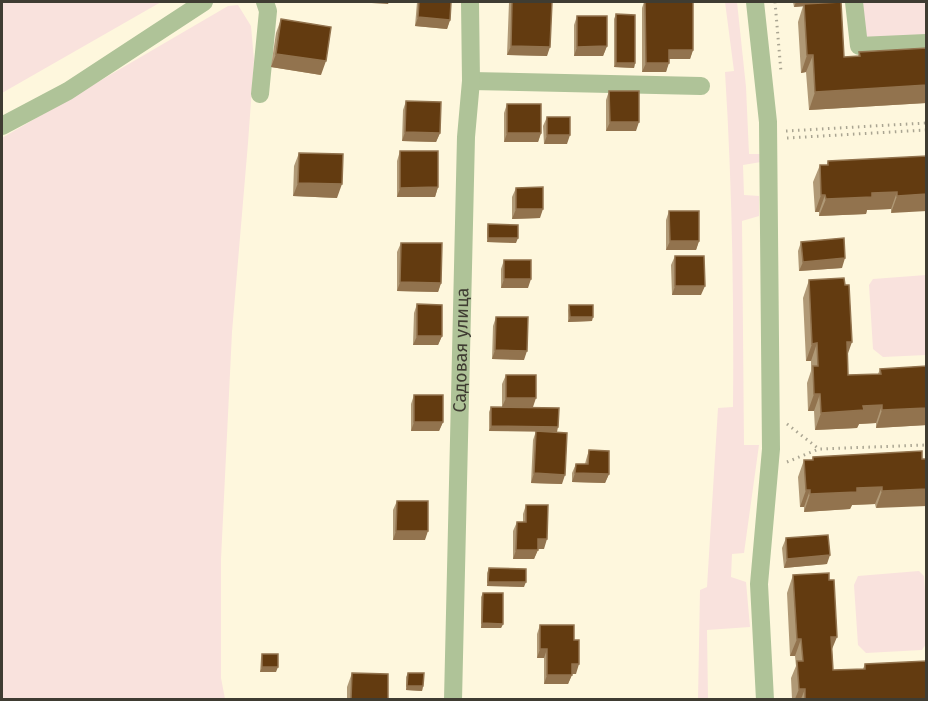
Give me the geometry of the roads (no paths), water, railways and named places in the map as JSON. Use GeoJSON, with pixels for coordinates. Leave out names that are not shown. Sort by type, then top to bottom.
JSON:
{"type":"FeatureCollection","features":[{"type":"Feature","properties":{"kind":"street"},"geometry":{"type":"LineString","coordinates":[[2,126],[68,91],[204,2]]}},
{"type":"Feature","properties":{"kind":"street"},"geometry":{"type":"LineString","coordinates":[[260,94],[268,11],[265,2]]}},
{"type":"Feature","properties":{"kind":"street","name":"Садовая улица"},"geometry":{"type":"LineString","coordinates":[[453,699],[466,137],[471,81],[470,2]]}},
{"type":"Feature","properties":{"kind":"street"},"geometry":{"type":"LineString","coordinates":[[755,2],[768,122],[771,449],[759,584],[765,699]]}},
{"type":"Feature","properties":{"kind":"street"},"geometry":{"type":"LineString","coordinates":[[855,2],[859,46],[927,43]]}},
{"type":"Feature","properties":{"kind":"street"},"geometry":{"type":"LineString","coordinates":[[471,81],[701,86]]}}]}
